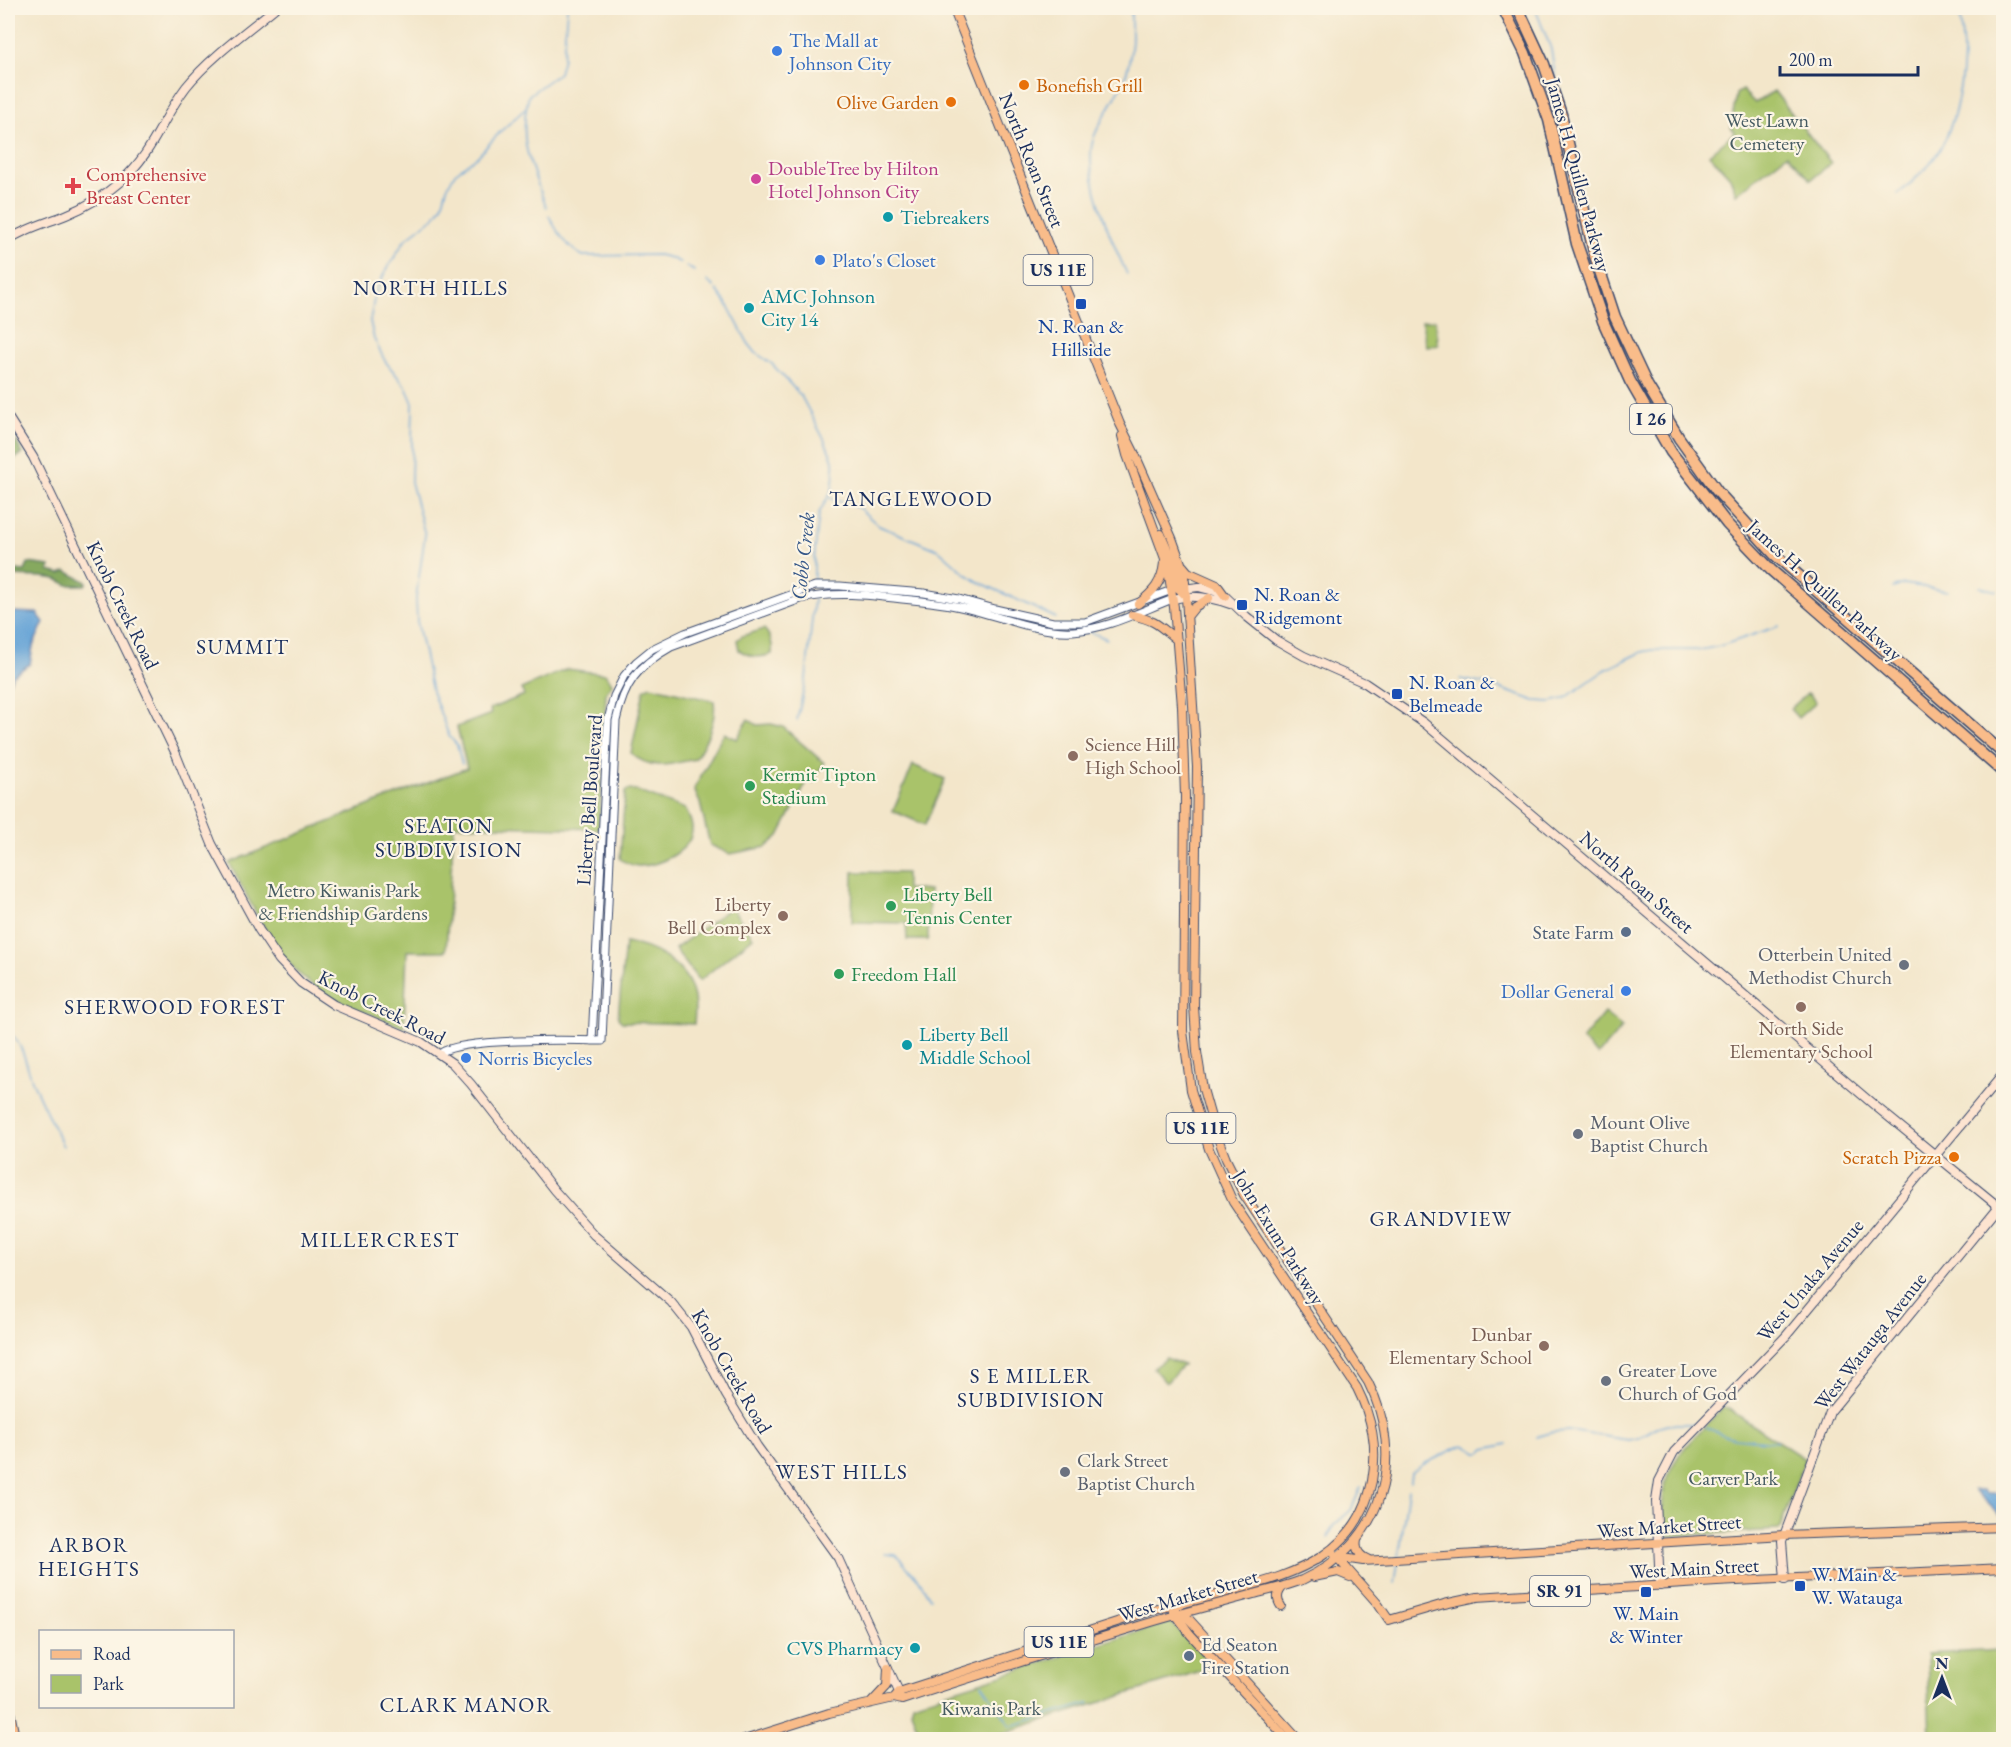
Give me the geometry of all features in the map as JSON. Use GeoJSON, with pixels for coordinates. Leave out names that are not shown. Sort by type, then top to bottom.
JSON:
{"type":"FeatureCollection","features":[{"type":"Feature","properties":{"kind":"highway","name":"James H. Quillen Parkway"},"geometry":{"type":"LineString","coordinates":[[1503,8],[1525,53],[1549,120],[1577,244],[1595,302],[1630,381],[1660,435],[1709,503],[1749,547],[1794,590],[2004,773]]}},
{"type":"Feature","properties":{"kind":"highway","name":"James H. Quillen Parkway"},"geometry":{"type":"LineString","coordinates":[[1518,8],[1544,64],[1561,114],[1586,226],[1604,286],[1632,356],[1663,414],[1696,464],[1756,536],[1836,609],[2002,752]]}},
{"type":"Feature","properties":{"kind":"highway"},"geometry":{"type":"LineString","coordinates":[[1987,759],[2004,780]]}},
{"type":"Feature","properties":{"kind":"highway"},"geometry":{"type":"LineString","coordinates":[[8,1704],[15,1740]]}},
{"type":"Feature","properties":{"kind":"main road"},"geometry":{"type":"LineString","coordinates":[[8,240],[31,227],[90,204],[119,183],[151,147],[176,100],[191,80],[275,8]]}},
{"type":"Feature","properties":{"kind":"main road","name":"North Roan Street"},"geometry":{"type":"LineString","coordinates":[[953,8],[1120,424],[1181,563],[1179,593]]}},
{"type":"Feature","properties":{"kind":"main road","name":"Knob Creek Road"},"geometry":{"type":"LineString","coordinates":[[8,417],[33,457],[176,754],[212,844],[259,930],[279,960],[301,982],[334,1005],[404,1034],[441,1053],[471,1084],[554,1190],[594,1235],[671,1302],[691,1327],[739,1419],[838,1558],[888,1668],[897,1695]]}},
{"type":"Feature","properties":{"kind":"main road","name":"North Roan Street"},"geometry":{"type":"LineString","coordinates":[[1120,424],[1127,454],[1164,560],[1179,593]]}},
{"type":"Feature","properties":{"kind":"main road"},"geometry":{"type":"LineString","coordinates":[[1150,519],[1169,551],[1179,593]]}},
{"type":"Feature","properties":{"kind":"main road"},"geometry":{"type":"LineString","coordinates":[[1138,604],[1156,589],[1163,572],[1164,560]]}},
{"type":"Feature","properties":{"kind":"main road"},"geometry":{"type":"LineString","coordinates":[[1181,563],[1188,572],[1217,585],[1224,596]]}},
{"type":"Feature","properties":{"kind":"main road","name":"North Roan Street"},"geometry":{"type":"LineString","coordinates":[[1179,593],[1206,588],[1224,596],[1276,640],[1304,656],[1365,682],[1424,723],[2001,1209]]}},
{"type":"Feature","properties":{"kind":"main road","name":"North Roan Street"},"geometry":{"type":"LineString","coordinates":[[1179,593],[1232,604]]}},
{"type":"Feature","properties":{"kind":"main road","name":"John Exum Parkway"},"geometry":{"type":"LineString","coordinates":[[1179,593],[1187,617],[1192,693],[1197,805],[1194,1006],[1197,1052],[1203,1089],[1222,1149],[1244,1195],[1368,1382],[1379,1406],[1387,1444],[1384,1485],[1372,1516],[1357,1539],[1334,1554],[1290,1574],[1263,1582]]}},
{"type":"Feature","properties":{"kind":"main road","name":"John Exum Parkway"},"geometry":{"type":"LineString","coordinates":[[1179,593],[1177,640],[1185,796],[1183,1031],[1187,1068],[1197,1115],[1209,1149],[1233,1202],[1357,1388],[1365,1404],[1374,1435],[1374,1463],[1369,1494],[1354,1524],[1334,1554],[1317,1572],[1284,1586]]}},
{"type":"Feature","properties":{"kind":"main road"},"geometry":{"type":"LineString","coordinates":[[1187,617],[1195,607],[1209,598]]}},
{"type":"Feature","properties":{"kind":"main road"},"geometry":{"type":"LineString","coordinates":[[1131,615],[1148,619],[1161,626],[1177,640]]}},
{"type":"Feature","properties":{"kind":"main road"},"geometry":{"type":"LineString","coordinates":[[1180,694],[1192,693]]}},
{"type":"Feature","properties":{"kind":"main road","name":"West Unaka Avenue"},"geometry":{"type":"LineString","coordinates":[[1660,1586],[1656,1501],[1659,1481],[1674,1452],[1786,1336],[2004,1073]]}},
{"type":"Feature","properties":{"kind":"main road","name":"West Watauga Avenue"},"geometry":{"type":"LineString","coordinates":[[1785,1580],[1782,1541],[1830,1412],[2001,1209],[2004,1200]]}},
{"type":"Feature","properties":{"kind":"main road","name":"West Market Street"},"geometry":{"type":"LineString","coordinates":[[1334,1554],[1354,1561],[1369,1561],[1784,1535],[2004,1527]]}},
{"type":"Feature","properties":{"kind":"main road"},"geometry":{"type":"LineString","coordinates":[[1357,1539],[1357,1551],[1369,1561]]}},
{"type":"Feature","properties":{"kind":"main road","name":"SR 91"},"geometry":{"type":"LineString","coordinates":[[1334,1554],[1360,1585]]}},
{"type":"Feature","properties":{"kind":"main road"},"geometry":{"type":"LineString","coordinates":[[1349,1572],[1348,1566],[1354,1561]]}},
{"type":"Feature","properties":{"kind":"main road","name":"West Main Street"},"geometry":{"type":"LineString","coordinates":[[1360,1585],[1389,1620],[1477,1597],[2004,1568]]}},
{"type":"Feature","properties":{"kind":"main road"},"geometry":{"type":"LineString","coordinates":[[1302,1580],[1338,1572],[1360,1585]]}},
{"type":"Feature","properties":{"kind":"main road","name":"West Market Street"},"geometry":{"type":"LineString","coordinates":[[1176,1611],[1263,1582]]}},
{"type":"Feature","properties":{"kind":"main road"},"geometry":{"type":"LineString","coordinates":[[1281,1606],[1278,1596],[1284,1586]]}},
{"type":"Feature","properties":{"kind":"main road","name":"West Market Street"},"geometry":{"type":"LineString","coordinates":[[744,1740],[829,1713],[869,1705],[1154,1610],[1176,1611],[1284,1586]]}},
{"type":"Feature","properties":{"kind":"main road"},"geometry":{"type":"LineString","coordinates":[[1176,1611],[1190,1634],[1288,1740]]}},
{"type":"Feature","properties":{"kind":"main road"},"geometry":{"type":"LineString","coordinates":[[1176,1611],[1188,1618],[1299,1740]]}},
{"type":"Feature","properties":{"kind":"main road"},"geometry":{"type":"LineString","coordinates":[[869,1705],[887,1686],[888,1668]]}},
{"type":"Feature","properties":{"kind":"street","name":"Liberty Bell Boulevard"},"geometry":{"type":"LineString","coordinates":[[815,586],[924,593],[959,599],[1053,622],[1085,622],[1179,593],[1102,626],[1073,631],[1009,621],[940,603],[876,596],[820,594],[671,647],[646,663],[632,678],[622,696],[616,721],[602,1041],[592,1041],[608,720],[618,686],[624,676],[644,655],[685,633],[815,586]]}},
{"type":"Feature","properties":{"kind":"street"},"geometry":{"type":"LineString","coordinates":[[441,1053],[449,1048],[548,1039],[592,1041]]}},
{"type":"Feature","properties":{"kind":"green space","name":"West Lawn Cemetery"},"geometry":{"type":"Polygon","coordinates":[[[1742,90],[1755,103],[1774,91],[1831,163],[1811,180],[1787,154],[1736,194],[1730,177],[1709,154],[1735,132],[1731,127],[1736,94],[1742,90]]]}},
{"type":"Feature","properties":{"kind":"green space"},"geometry":{"type":"Polygon","coordinates":[[[1435,320],[1438,345],[1426,346],[1422,321],[1435,320]]]}},
{"type":"Feature","properties":{"kind":"green space"},"geometry":{"type":"Polygon","coordinates":[[[16,441],[23,454],[8,462],[8,446],[16,441]]]}},
{"type":"Feature","properties":{"kind":"green space"},"geometry":{"type":"Polygon","coordinates":[[[28,563],[50,566],[49,571],[60,574],[66,571],[87,582],[85,585],[68,585],[56,579],[8,576],[8,569],[25,571],[28,563]]]}},
{"type":"Feature","properties":{"kind":"green space"},"geometry":{"type":"Polygon","coordinates":[[[764,629],[771,640],[772,654],[755,656],[739,650],[737,640],[742,636],[764,629]]]}},
{"type":"Feature","properties":{"kind":"green space","name":"Metro Kiwanis Park & Friendship Gardens"},"geometry":{"type":"Polygon","coordinates":[[[567,669],[606,674],[612,684],[606,693],[599,829],[454,825],[446,951],[407,951],[404,1028],[339,1001],[304,978],[278,949],[229,863],[467,768],[457,727],[491,714],[490,709],[524,695],[521,689],[567,669]]]}},
{"type":"Feature","properties":{"kind":"green space"},"geometry":{"type":"Polygon","coordinates":[[[650,686],[714,701],[712,724],[695,759],[654,765],[646,763],[631,753],[644,690],[650,686]]]}},
{"type":"Feature","properties":{"kind":"green space"},"geometry":{"type":"Polygon","coordinates":[[[1808,693],[1816,702],[1798,718],[1790,709],[1808,693]]]}},
{"type":"Feature","properties":{"kind":"green space","name":"Kermit Tipton Stadium"},"geometry":{"type":"Polygon","coordinates":[[[748,719],[757,725],[771,724],[783,727],[824,763],[813,782],[808,780],[779,836],[766,847],[730,854],[710,845],[700,803],[694,789],[724,733],[737,739],[748,719]]]}},
{"type":"Feature","properties":{"kind":"green space"},"geometry":{"type":"Polygon","coordinates":[[[913,765],[945,779],[925,825],[893,811],[913,765]]]}},
{"type":"Feature","properties":{"kind":"green space"},"geometry":{"type":"Polygon","coordinates":[[[637,791],[685,809],[692,827],[691,836],[681,850],[664,860],[646,865],[633,865],[620,859],[625,792],[637,791]]]}},
{"type":"Feature","properties":{"kind":"green space","name":"Liberty Bell Tennis Center"},"geometry":{"type":"Polygon","coordinates":[[[853,872],[906,873],[906,889],[929,890],[928,940],[907,940],[906,923],[852,922],[853,872]]]}},
{"type":"Feature","properties":{"kind":"green space"},"geometry":{"type":"Polygon","coordinates":[[[731,907],[753,937],[699,981],[675,949],[731,907]]]}},
{"type":"Feature","properties":{"kind":"green space"},"geometry":{"type":"Polygon","coordinates":[[[625,943],[656,952],[682,972],[693,994],[694,1024],[622,1022],[618,1018],[625,943]]]}},
{"type":"Feature","properties":{"kind":"green space"},"geometry":{"type":"Polygon","coordinates":[[[1604,1013],[1622,1027],[1598,1055],[1582,1040],[1604,1013]]]}},
{"type":"Feature","properties":{"kind":"green space"},"geometry":{"type":"Polygon","coordinates":[[[1166,1358],[1183,1365],[1166,1383],[1153,1368],[1166,1358]]]}},
{"type":"Feature","properties":{"kind":"green space","name":"Carver Park"},"geometry":{"type":"Polygon","coordinates":[[[1723,1408],[1727,1408],[1805,1459],[1779,1530],[1664,1536],[1663,1499],[1669,1472],[1693,1438],[1723,1408]]]}},
{"type":"Feature","properties":{"kind":"green space","name":"Kiwanis Park"},"geometry":{"type":"Polygon","coordinates":[[[1171,1622],[1208,1660],[1209,1665],[1206,1669],[984,1739],[922,1739],[911,1711],[913,1703],[1171,1622]]]}},
{"type":"Feature","properties":{"kind":"green space"},"geometry":{"type":"Polygon","coordinates":[[[2001,1650],[2004,1676],[2003,1739],[1930,1739],[1927,1654],[2001,1650]]]}},
{"type":"Feature","properties":{"kind":"water"},"geometry":{"type":"Polygon","coordinates":[[[8,613],[37,613],[44,622],[33,646],[30,664],[13,675],[8,686],[8,613]]]}},
{"type":"Feature","properties":{"kind":"water"},"geometry":{"type":"Polygon","coordinates":[[[1974,1490],[2003,1493],[2003,1518],[1974,1490]]]}},
{"type":"Feature","properties":{"kind":"waterway","name":"Cobb Creek"},"geometry":{"type":"LineString","coordinates":[[546,207],[527,152],[524,126],[529,95],[559,73],[563,58],[567,8]]}},
{"type":"Feature","properties":{"kind":"waterway"},"geometry":{"type":"LineString","coordinates":[[1127,274],[1100,207],[1091,152],[1097,129],[1120,89],[1127,71],[1132,44],[1132,8]]}},
{"type":"Feature","properties":{"kind":"waterway"},"geometry":{"type":"LineString","coordinates":[[1535,8],[1551,49],[1555,76]]}},
{"type":"Feature","properties":{"kind":"waterway"},"geometry":{"type":"LineString","coordinates":[[1898,194],[1931,162],[1939,151],[1951,125],[1962,67],[1960,8]]}},
{"type":"Feature","properties":{"kind":"waterway"},"geometry":{"type":"LineString","coordinates":[[462,764],[457,745],[449,736],[432,691],[417,621],[416,598],[425,535],[411,482],[413,403],[406,387],[385,361],[374,339],[370,321],[375,294],[384,274],[405,240],[435,216],[442,206],[447,188],[455,173],[478,156],[526,108]]}},
{"type":"Feature","properties":{"kind":"waterway","name":"Cobb Creek"},"geometry":{"type":"LineString","coordinates":[[549,216],[563,239],[583,256],[659,255],[681,263]]}},
{"type":"Feature","properties":{"kind":"waterway","name":"Cobb Creek"},"geometry":{"type":"LineString","coordinates":[[686,266],[694,271]]}},
{"type":"Feature","properties":{"kind":"waterway","name":"Cobb Creek"},"geometry":{"type":"LineString","coordinates":[[707,281],[714,287]]}},
{"type":"Feature","properties":{"kind":"waterway","name":"Cobb Creek"},"geometry":{"type":"LineString","coordinates":[[717,290],[748,343],[756,353],[772,364],[801,396],[833,460],[832,490],[819,513],[814,582]]}},
{"type":"Feature","properties":{"kind":"waterway"},"geometry":{"type":"LineString","coordinates":[[830,498],[859,508],[879,526],[939,550],[977,581],[1056,618]]}},
{"type":"Feature","properties":{"kind":"waterway"},"geometry":{"type":"LineString","coordinates":[[1893,588],[1904,584],[1948,591]]}},
{"type":"Feature","properties":{"kind":"waterway"},"geometry":{"type":"LineString","coordinates":[[1980,587],[1997,591]]}},
{"type":"Feature","properties":{"kind":"waterway","name":"Cobb Creek"},"geometry":{"type":"LineString","coordinates":[[797,720],[806,679],[814,599]]}},
{"type":"Feature","properties":{"kind":"waterway"},"geometry":{"type":"LineString","coordinates":[[1460,679],[1490,685],[1535,701],[1550,702],[1564,699],[1605,670],[1642,652],[1700,650],[1720,646],[1779,626]]}},
{"type":"Feature","properties":{"kind":"waterway"},"geometry":{"type":"LineString","coordinates":[[1088,631],[1107,639]]}},
{"type":"Feature","properties":{"kind":"waterway"},"geometry":{"type":"LineString","coordinates":[[8,1031],[18,1042],[34,1085],[63,1146]]}},
{"type":"Feature","properties":{"kind":"waterway"},"geometry":{"type":"LineString","coordinates":[[1536,1437],[1569,1431],[1628,1440],[1638,1438],[1667,1424],[1693,1424]]}},
{"type":"Feature","properties":{"kind":"waterway"},"geometry":{"type":"LineString","coordinates":[[1705,1427],[1735,1438],[1777,1442]]}},
{"type":"Feature","properties":{"kind":"waterway"},"geometry":{"type":"LineString","coordinates":[[1410,1482],[1411,1473],[1463,1445],[1481,1453],[1485,1449],[1507,1444]]}},
{"type":"Feature","properties":{"kind":"waterway"},"geometry":{"type":"LineString","coordinates":[[1328,1538],[1333,1526],[1351,1510],[1361,1487]]}},
{"type":"Feature","properties":{"kind":"waterway"},"geometry":{"type":"LineString","coordinates":[[1399,1556],[1408,1490]]}},
{"type":"Feature","properties":{"kind":"waterway"},"geometry":{"type":"LineString","coordinates":[[885,1554],[896,1555],[919,1580],[930,1598]]}},
{"type":"Feature","properties":{"kind":"waterway"},"geometry":{"type":"LineString","coordinates":[[1395,1583],[1398,1563]]}},
{"type":"Feature","properties":{"kind":"waterway"},"geometry":{"type":"LineString","coordinates":[[982,1684],[1011,1726],[1090,1703]]}},
{"type":"Feature","properties":{"kind":"place","name":"The Mall at Johnson City"},"geometry":{"type":"Point","coordinates":[777,51]}},
{"type":"Feature","properties":{"kind":"place","name":"Bonefish Grill"},"geometry":{"type":"Point","coordinates":[1024,85]}},
{"type":"Feature","properties":{"kind":"place","name":"Olive Garden"},"geometry":{"type":"Point","coordinates":[951,102]}},
{"type":"Feature","properties":{"kind":"place","name":"DoubleTree by Hilton Hotel Johnson City"},"geometry":{"type":"Point","coordinates":[756,179]}},
{"type":"Feature","properties":{"kind":"place","name":"Comprehensive Breast Center"},"geometry":{"type":"Point","coordinates":[73,186]}},
{"type":"Feature","properties":{"kind":"place","name":"Tiebreakers"},"geometry":{"type":"Point","coordinates":[888,217]}},
{"type":"Feature","properties":{"kind":"place","name":"Plato's Closet"},"geometry":{"type":"Point","coordinates":[820,260]}},
{"type":"Feature","properties":{"kind":"place","name":"N. Roan & Hillside"},"geometry":{"type":"Point","coordinates":[1081,304]}},
{"type":"Feature","properties":{"kind":"place","name":"AMC Johnson City 14"},"geometry":{"type":"Point","coordinates":[749,308]}},
{"type":"Feature","properties":{"kind":"place","name":"N. Roan & Ridgemont"},"geometry":{"type":"Point","coordinates":[1242,605]}},
{"type":"Feature","properties":{"kind":"place","name":"N. Roan & Belmeade"},"geometry":{"type":"Point","coordinates":[1397,694]}},
{"type":"Feature","properties":{"kind":"place","name":"Science Hill High School"},"geometry":{"type":"Point","coordinates":[1073,756]}},
{"type":"Feature","properties":{"kind":"place","name":"Kermit Tipton Stadium"},"geometry":{"type":"Point","coordinates":[750,786]}},
{"type":"Feature","properties":{"kind":"place","name":"Liberty Bell Tennis Center"},"geometry":{"type":"Point","coordinates":[891,906]}},
{"type":"Feature","properties":{"kind":"place","name":"Liberty Bell Complex"},"geometry":{"type":"Point","coordinates":[783,916]}},
{"type":"Feature","properties":{"kind":"place","name":"State Farm"},"geometry":{"type":"Point","coordinates":[1626,932]}},
{"type":"Feature","properties":{"kind":"place","name":"Otterbein United Methodist Church"},"geometry":{"type":"Point","coordinates":[1904,965]}},
{"type":"Feature","properties":{"kind":"place","name":"Freedom Hall"},"geometry":{"type":"Point","coordinates":[839,974]}},
{"type":"Feature","properties":{"kind":"place","name":"Dollar General"},"geometry":{"type":"Point","coordinates":[1626,991]}},
{"type":"Feature","properties":{"kind":"place","name":"North Side Elementary School"},"geometry":{"type":"Point","coordinates":[1801,1007]}},
{"type":"Feature","properties":{"kind":"place","name":"Liberty Bell Middle School"},"geometry":{"type":"Point","coordinates":[907,1045]}},
{"type":"Feature","properties":{"kind":"place","name":"Norris Bicycles"},"geometry":{"type":"Point","coordinates":[466,1058]}},
{"type":"Feature","properties":{"kind":"place","name":"Mount Olive Baptist Church"},"geometry":{"type":"Point","coordinates":[1578,1134]}},
{"type":"Feature","properties":{"kind":"place","name":"Scratch Pizza"},"geometry":{"type":"Point","coordinates":[1954,1157]}},
{"type":"Feature","properties":{"kind":"place","name":"Dunbar Elementary School"},"geometry":{"type":"Point","coordinates":[1544,1346]}},
{"type":"Feature","properties":{"kind":"place","name":"Greater Love Church of God"},"geometry":{"type":"Point","coordinates":[1606,1381]}},
{"type":"Feature","properties":{"kind":"place","name":"Clark Street Baptist Church"},"geometry":{"type":"Point","coordinates":[1065,1472]}},
{"type":"Feature","properties":{"kind":"place","name":"W. Main & W. Watauga"},"geometry":{"type":"Point","coordinates":[1800,1586]}},
{"type":"Feature","properties":{"kind":"place","name":"W. Main & Winter"},"geometry":{"type":"Point","coordinates":[1646,1592]}},
{"type":"Feature","properties":{"kind":"place","name":"CVS Pharmacy"},"geometry":{"type":"Point","coordinates":[915,1648]}},
{"type":"Feature","properties":{"kind":"place","name":"Ed Seaton Fire Station"},"geometry":{"type":"Point","coordinates":[1189,1656]}},
{"type":"Feature","properties":{"kind":"district","name":"NORTH HILLS"},"geometry":{"type":"Point","coordinates":[431,288]}},
{"type":"Feature","properties":{"kind":"district","name":"TANGLEWOOD"},"geometry":{"type":"Point","coordinates":[911,499]}},
{"type":"Feature","properties":{"kind":"district","name":"SUMMIT"},"geometry":{"type":"Point","coordinates":[243,647]}},
{"type":"Feature","properties":{"kind":"district","name":"SEATON SUBDIVISION"},"geometry":{"type":"Point","coordinates":[449,838]}},
{"type":"Feature","properties":{"kind":"district","name":"SHERWOOD FOREST"},"geometry":{"type":"Point","coordinates":[175,1007]}},
{"type":"Feature","properties":{"kind":"district","name":"GRANDVIEW"},"geometry":{"type":"Point","coordinates":[1441,1219]}},
{"type":"Feature","properties":{"kind":"district","name":"MILLERCREST"},"geometry":{"type":"Point","coordinates":[380,1240]}},
{"type":"Feature","properties":{"kind":"district","name":"S E MILLER SUBDIVISION"},"geometry":{"type":"Point","coordinates":[1031,1388]}},
{"type":"Feature","properties":{"kind":"district","name":"WEST HILLS"},"geometry":{"type":"Point","coordinates":[842,1472]}},
{"type":"Feature","properties":{"kind":"district","name":"ARBOR HEIGHTS"},"geometry":{"type":"Point","coordinates":[89,1557]}},
{"type":"Feature","properties":{"kind":"district","name":"CLARK MANOR"},"geometry":{"type":"Point","coordinates":[466,1705]}}]}
